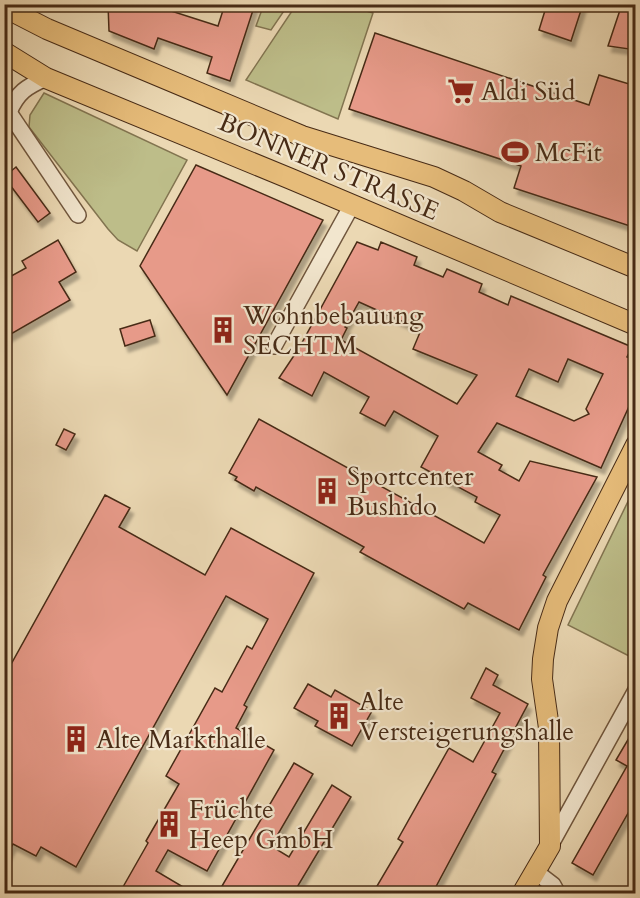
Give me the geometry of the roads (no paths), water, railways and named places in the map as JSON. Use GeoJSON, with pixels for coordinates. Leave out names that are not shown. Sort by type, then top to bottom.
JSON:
{"type":"FeatureCollection","features":[{"type":"Feature","properties":{"kind":"main road","name":"BONNER STRASSE"},"geometry":{"type":"LineString","coordinates":[[4,7],[47,29],[308,139],[434,177],[500,212],[636,268]]}},
{"type":"Feature","properties":{"kind":"main road","name":"BONNER STRASSE"},"geometry":{"type":"LineString","coordinates":[[5,58],[46,78],[636,325]]}},
{"type":"Feature","properties":{"kind":"main road"},"geometry":{"type":"LineString","coordinates":[[526,892],[550,846],[549,728],[542,679],[548,628],[557,601],[636,445]]}},
{"type":"Feature","properties":{"kind":"street"},"geometry":{"type":"LineString","coordinates":[[46,78],[30,85],[16,96],[7,108],[78,215]]}},
{"type":"Feature","properties":{"kind":"street"},"geometry":{"type":"LineString","coordinates":[[274,346],[352,205]]}},
{"type":"Feature","properties":{"kind":"street"},"geometry":{"type":"LineString","coordinates":[[550,846],[636,690]]}},
{"type":"Feature","properties":{"kind":"street"},"geometry":{"type":"LineString","coordinates":[[536,872],[553,885],[558,894]]}},
{"type":"Feature","properties":{"kind":"place","name":"Aldi Süd"},"geometry":{"type":"Point","coordinates":[461,91]}},
{"type":"Feature","properties":{"kind":"place","name":"McFit"},"geometry":{"type":"Point","coordinates":[515,152]}},
{"type":"Feature","properties":{"kind":"place","name":"Wohnbebauung SECHTM"},"geometry":{"type":"Point","coordinates":[223,330]}},
{"type":"Feature","properties":{"kind":"place","name":"Sportcenter Bushido"},"geometry":{"type":"Point","coordinates":[327,491]}},
{"type":"Feature","properties":{"kind":"place","name":"Alte Versteigerungshalle"},"geometry":{"type":"Point","coordinates":[339,716]}},
{"type":"Feature","properties":{"kind":"place","name":"Alte Markthalle"},"geometry":{"type":"Point","coordinates":[76,739]}},
{"type":"Feature","properties":{"kind":"place","name":"Früchte Heep GmbH"},"geometry":{"type":"Point","coordinates":[169,824]}}]}
